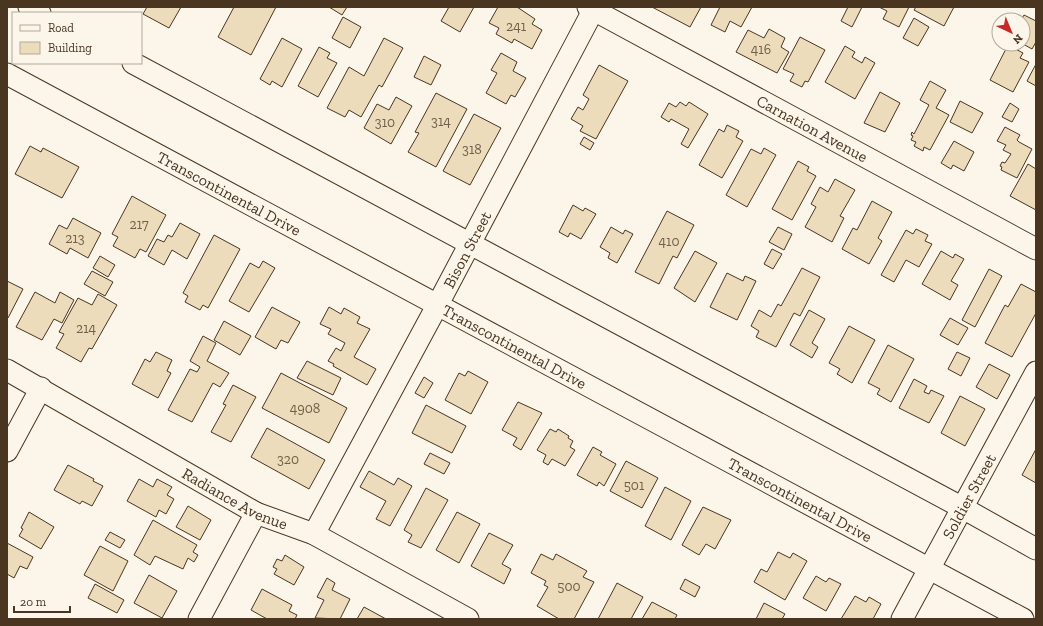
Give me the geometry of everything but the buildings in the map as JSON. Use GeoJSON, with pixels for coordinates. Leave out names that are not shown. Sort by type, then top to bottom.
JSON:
{"type":"FeatureCollection","features":[{"type":"Feature","properties":{"kind":"street"},"geometry":{"type":"LineString","coordinates":[[29,7],[38,12]]}},
{"type":"Feature","properties":{"kind":"street","name":"Bison Street"},"geometry":{"type":"LineString","coordinates":[[314,534],[470,244],[592,8]]}},
{"type":"Feature","properties":{"kind":"street","name":"Carnation Avenue"},"geometry":{"type":"LineString","coordinates":[[592,8],[1036,249]]}},
{"type":"Feature","properties":{"kind":"street"},"geometry":{"type":"LineString","coordinates":[[135,64],[961,507],[1036,549]]}},
{"type":"Feature","properties":{"kind":"street","name":"Transcontinental Drive"},"geometry":{"type":"LineString","coordinates":[[7,74],[438,304],[1022,619]]}},
{"type":"Feature","properties":{"kind":"street","name":"Radiance Avenue"},"geometry":{"type":"LineString","coordinates":[[7,370],[256,513],[314,534],[468,619]]}},
{"type":"Feature","properties":{"kind":"street","name":"Soldier Street"},"geometry":{"type":"LineString","coordinates":[[902,619],[961,507],[1036,372]]}},
{"type":"Feature","properties":{"kind":"street"},"geometry":{"type":"LineString","coordinates":[[7,451],[40,388]]}},
{"type":"Feature","properties":{"kind":"street"},"geometry":{"type":"LineString","coordinates":[[199,619],[256,513]]}}]}
